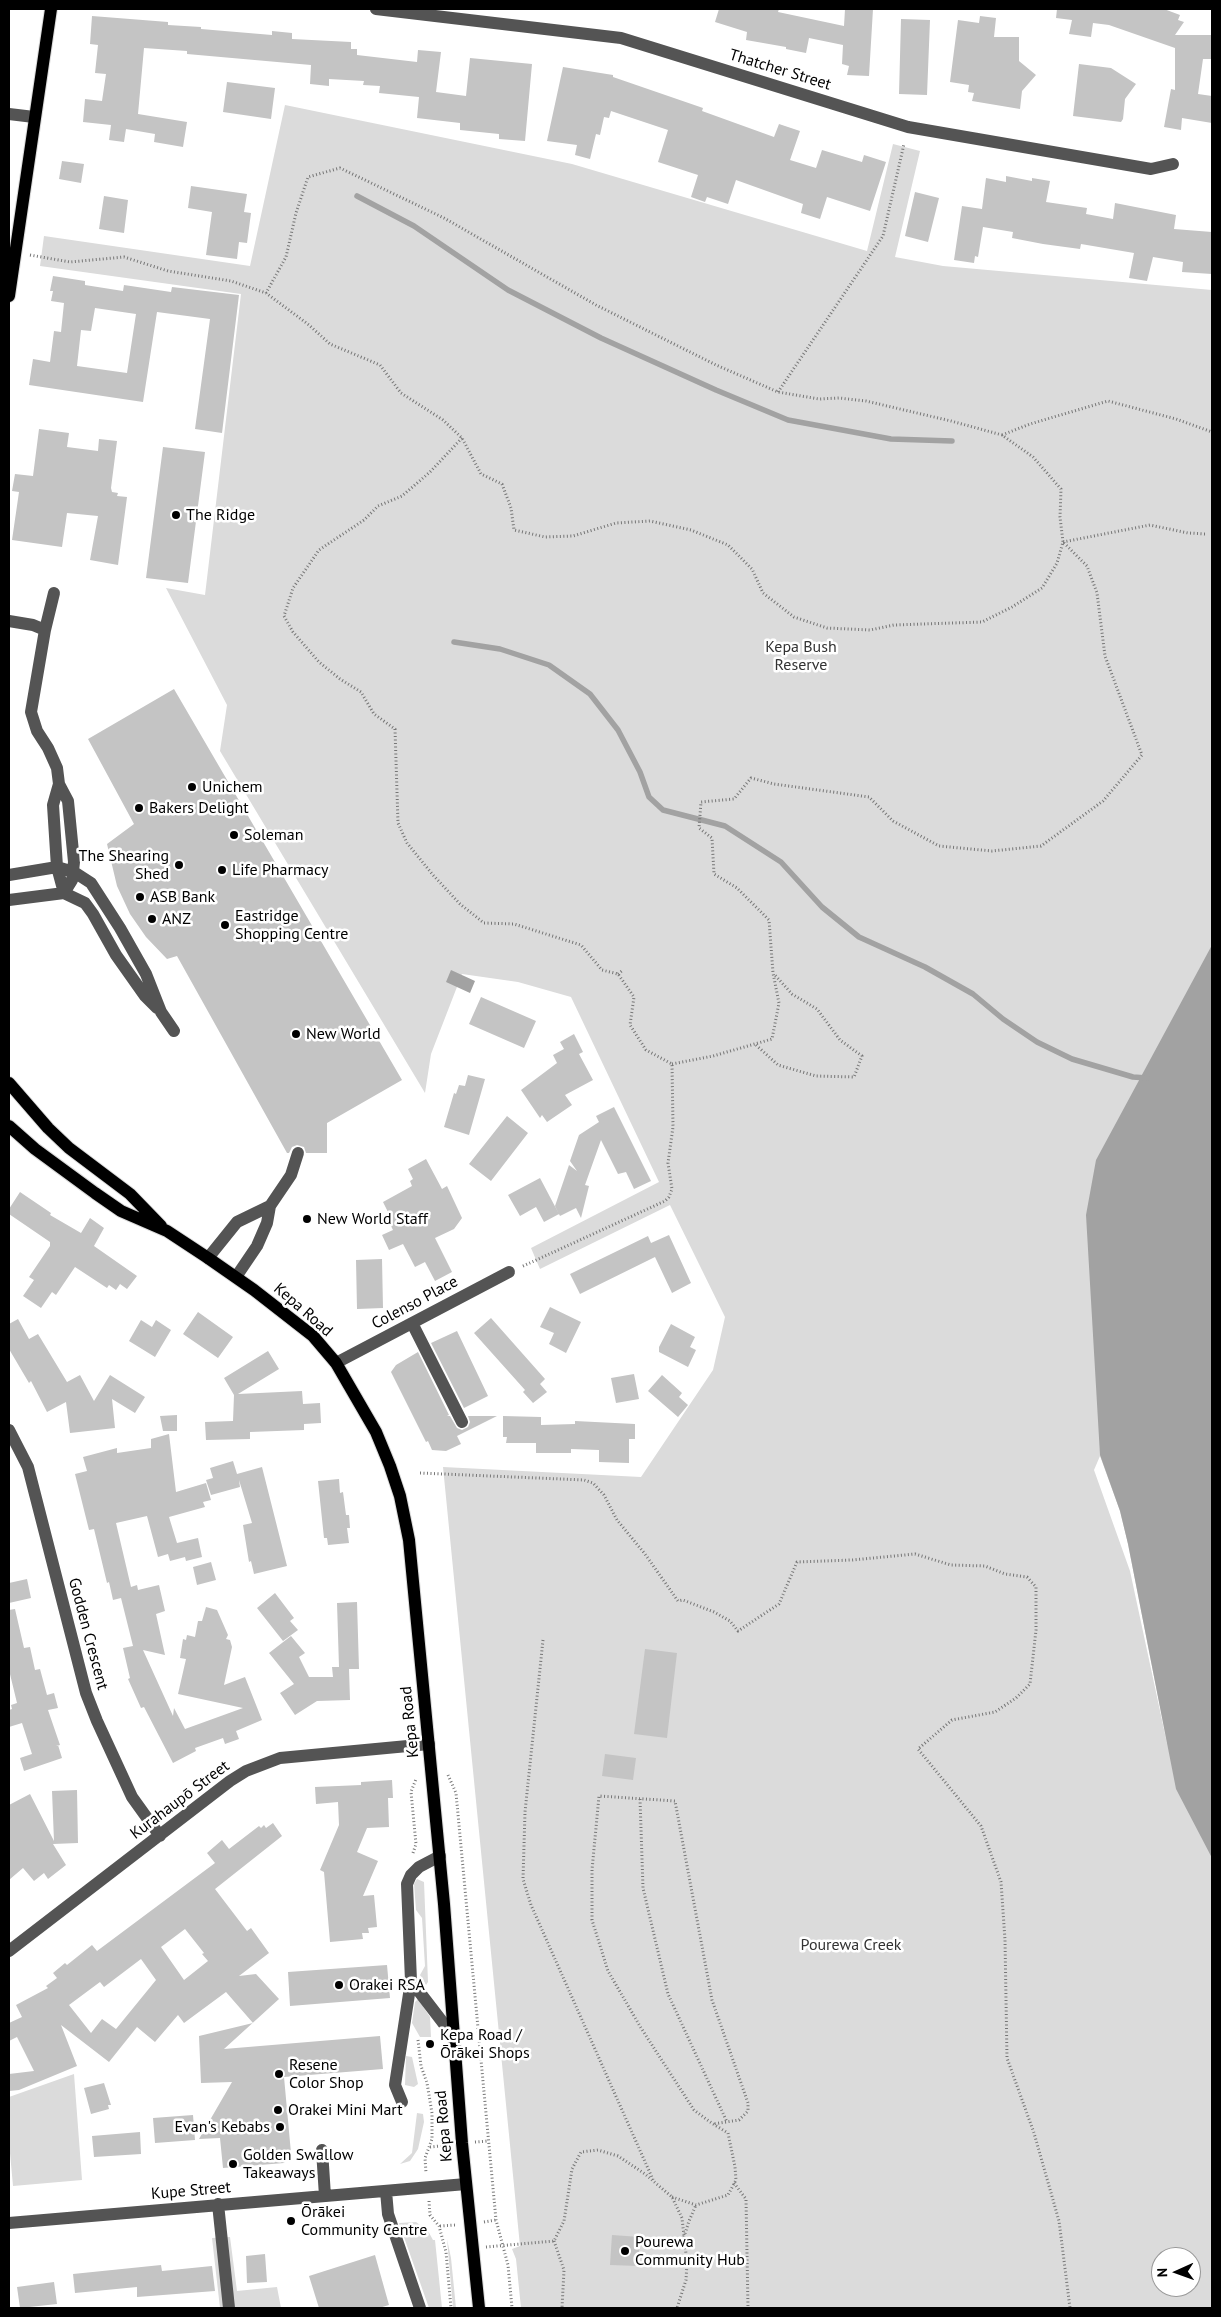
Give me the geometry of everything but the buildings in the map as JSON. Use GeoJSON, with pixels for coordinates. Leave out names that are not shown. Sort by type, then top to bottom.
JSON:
{"type":"FeatureCollection","features":[{"type":"Feature","properties":{"kind":"main road"},"geometry":{"type":"LineString","coordinates":[[9,296],[51,9]]}},
{"type":"Feature","properties":{"kind":"main road","name":"Kepa Road"},"geometry":{"type":"LineString","coordinates":[[9,1083],[48,1128],[69,1148],[130,1194],[167,1231]]}},
{"type":"Feature","properties":{"kind":"main road","name":"Kepa Road"},"geometry":{"type":"LineString","coordinates":[[9,1126],[63,1171],[121,1211],[167,1231],[208,1258],[312,1336],[336,1363],[376,1432],[400,1496],[409,1540],[440,1856],[466,2184],[479,2308]]}},
{"type":"Feature","properties":{"kind":"street","name":"Thatcher Street"},"geometry":{"type":"LineString","coordinates":[[376,9],[480,14],[622,38],[908,127],[1151,169],[1172,164]]}},
{"type":"Feature","properties":{"kind":"street"},"geometry":{"type":"LineString","coordinates":[[9,114],[34,117]]}},
{"type":"Feature","properties":{"kind":"street"},"geometry":{"type":"LineString","coordinates":[[54,593],[45,630],[31,712],[37,731],[53,758],[59,784],[68,802],[74,872],[72,880],[64,893]]}},
{"type":"Feature","properties":{"kind":"street"},"geometry":{"type":"LineString","coordinates":[[9,621],[33,625],[45,630]]}},
{"type":"Feature","properties":{"kind":"street"},"geometry":{"type":"LineString","coordinates":[[59,784],[53,805],[57,867],[64,893]]}},
{"type":"Feature","properties":{"kind":"street"},"geometry":{"type":"LineString","coordinates":[[9,875],[57,867],[74,872],[91,883],[102,897],[146,974],[161,1012]]}},
{"type":"Feature","properties":{"kind":"street"},"geometry":{"type":"LineString","coordinates":[[9,900],[64,893],[85,903],[120,962],[174,1031]]}},
{"type":"Feature","properties":{"kind":"street"},"geometry":{"type":"LineString","coordinates":[[236,1278],[257,1246],[267,1224],[270,1206],[291,1175],[298,1154]]}},
{"type":"Feature","properties":{"kind":"street"},"geometry":{"type":"LineString","coordinates":[[208,1258],[237,1222],[270,1206]]}},
{"type":"Feature","properties":{"kind":"street","name":"Colenso Place"},"geometry":{"type":"LineString","coordinates":[[336,1363],[509,1272]]}},
{"type":"Feature","properties":{"kind":"street"},"geometry":{"type":"LineString","coordinates":[[412,1323],[462,1422]]}},
{"type":"Feature","properties":{"kind":"street","name":"Godden Crescent"},"geometry":{"type":"LineString","coordinates":[[9,1430],[28,1467],[86,1693],[96,1721],[132,1797],[160,1836]]}},
{"type":"Feature","properties":{"kind":"street","name":"Kurahaupō Street"},"geometry":{"type":"LineString","coordinates":[[9,1950],[230,1781],[270,1761],[429,1744]]}},
{"type":"Feature","properties":{"kind":"street"},"geometry":{"type":"LineString","coordinates":[[402,2102],[395,2085],[411,1981],[407,1884],[411,1875],[419,1867],[440,1856]]}},
{"type":"Feature","properties":{"kind":"street"},"geometry":{"type":"LineString","coordinates":[[411,1981],[454,2037]]}},
{"type":"Feature","properties":{"kind":"street"},"geometry":{"type":"LineString","coordinates":[[322,2150],[325,2196]]}},
{"type":"Feature","properties":{"kind":"street","name":"Kupe Street"},"geometry":{"type":"LineString","coordinates":[[9,2223],[466,2184]]}},
{"type":"Feature","properties":{"kind":"street"},"geometry":{"type":"LineString","coordinates":[[386,2190],[388,2214],[420,2308]]}},
{"type":"Feature","properties":{"kind":"street"},"geometry":{"type":"LineString","coordinates":[[218,2204],[229,2308]]}},
{"type":"Feature","properties":{"kind":"path"},"geometry":{"type":"LineString","coordinates":[[778,392],[883,236],[904,144]]}},
{"type":"Feature","properties":{"kind":"path"},"geometry":{"type":"LineString","coordinates":[[30,255],[70,262],[124,257],[168,272],[230,281],[266,293],[309,325],[330,344],[380,365],[401,393],[443,420],[462,438],[481,474],[502,484],[511,508],[514,530],[545,537],[573,536],[616,523],[650,522],[691,530],[728,545],[752,569],[763,593],[794,617],[827,628],[870,630],[894,626],[982,622],[1012,607],[1042,588],[1057,562],[1063,542],[1060,517],[1061,489],[1033,457],[1002,435],[866,401],[840,398],[819,399],[778,392],[716,365],[596,305],[436,214],[340,168],[308,177],[296,213],[286,257],[266,293]]}},
{"type":"Feature","properties":{"kind":"path"},"geometry":{"type":"LineString","coordinates":[[1002,435],[1030,424],[1108,402],[1176,419],[1212,432]]}},
{"type":"Feature","properties":{"kind":"path"},"geometry":{"type":"LineString","coordinates":[[462,438],[430,472],[402,496],[378,506],[364,520],[319,550],[293,588],[284,616],[293,632],[319,662],[340,679],[361,692],[374,714],[395,728],[398,823],[407,843],[460,904],[484,923],[514,924],[581,945],[602,970],[618,974],[634,996],[630,1025],[646,1050],[672,1064],[756,1045],[772,1039],[779,1003],[773,973],[769,920],[737,888],[714,874],[712,838],[699,828],[701,802],[734,799],[751,778],[774,784],[869,797],[893,821],[939,846],[992,851],[1042,846],[1103,801],[1142,755],[1105,656],[1097,593],[1087,566],[1063,542]]}},
{"type":"Feature","properties":{"kind":"path"},"geometry":{"type":"LineString","coordinates":[[1063,542],[1150,524],[1188,533],[1206,534]]}},
{"type":"Feature","properties":{"kind":"path"},"geometry":{"type":"LineString","coordinates":[[618,974],[623,970]]}},
{"type":"Feature","properties":{"kind":"path"},"geometry":{"type":"LineString","coordinates":[[756,1045],[778,1065],[816,1076],[854,1077],[862,1056],[840,1040],[817,1009],[792,994],[773,973]]}},
{"type":"Feature","properties":{"kind":"path"},"geometry":{"type":"LineString","coordinates":[[509,1272],[664,1202],[669,1197],[672,1189],[668,1163],[673,1127],[672,1064]]}},
{"type":"Feature","properties":{"kind":"path"},"geometry":{"type":"LineString","coordinates":[[420,1473],[584,1480],[593,1483],[604,1495],[618,1520],[678,1601],[683,1600],[714,1612],[730,1621],[738,1631],[780,1604],[797,1562],[852,1560],[915,1554],[950,1565],[985,1566],[1005,1574],[1027,1577],[1036,1587],[1036,1630],[1030,1684],[1016,1698],[994,1712],[952,1720],[918,1749],[981,1826],[1001,1882],[1006,1940],[1007,2058],[1034,2133],[1059,2221],[1070,2308]]}},
{"type":"Feature","properties":{"kind":"path"},"geometry":{"type":"LineString","coordinates":[[543,1640],[525,1812],[523,1879],[531,1905],[654,2182]]}},
{"type":"Feature","properties":{"kind":"path"},"geometry":{"type":"LineString","coordinates":[[410,1858],[416,1844],[411,1792],[418,1774]]}},
{"type":"Feature","properties":{"kind":"path"},"geometry":{"type":"LineString","coordinates":[[452,1780],[456,1793],[494,2221],[508,2265],[512,2308]]}},
{"type":"Feature","properties":{"kind":"path"},"geometry":{"type":"LineString","coordinates":[[562,2308],[564,2270],[554,2241],[564,2221],[572,2169],[581,2152],[598,2150],[618,2156],[672,2197],[696,2206],[728,2195],[734,2183],[735,2167],[728,2133],[713,2124],[694,2110],[641,2028],[608,1971],[592,1920],[592,1870],[599,1796],[675,1801],[712,2000],[748,2103],[748,2111],[739,2120],[713,2124]]}},
{"type":"Feature","properties":{"kind":"path"},"geometry":{"type":"LineString","coordinates":[[640,1799],[643,1888],[668,1994],[727,2122]]}},
{"type":"Feature","properties":{"kind":"path"},"geometry":{"type":"LineString","coordinates":[[419,2042],[421,2066],[429,2090],[433,2133],[425,2158],[425,2166]]}},
{"type":"Feature","properties":{"kind":"path"},"geometry":{"type":"LineString","coordinates":[[483,2141],[488,2141]]}},
{"type":"Feature","properties":{"kind":"path"},"geometry":{"type":"LineString","coordinates":[[429,2147],[451,2144]]}},
{"type":"Feature","properties":{"kind":"path"},"geometry":{"type":"LineString","coordinates":[[734,2183],[746,2200],[748,2308]]}},
{"type":"Feature","properties":{"kind":"path"},"geometry":{"type":"LineString","coordinates":[[672,2197],[682,2218],[687,2263],[686,2280],[677,2308]]}},
{"type":"Feature","properties":{"kind":"path"},"geometry":{"type":"LineString","coordinates":[[429,2205],[430,2215],[440,2226],[446,2252],[451,2308]]}},
{"type":"Feature","properties":{"kind":"path"},"geometry":{"type":"LineString","coordinates":[[684,2240],[688,2221],[696,2206]]}},
{"type":"Feature","properties":{"kind":"path"},"geometry":{"type":"LineString","coordinates":[[440,2226],[457,2224]]}},
{"type":"Feature","properties":{"kind":"path"},"geometry":{"type":"LineString","coordinates":[[472,2248],[554,2241]]}},
{"type":"Feature","properties":{"kind":"green space","name":"Kepa Bush Reserve"},"geometry":{"type":"Polygon","coordinates":[[[285,105],[572,164],[867,251],[893,144],[920,151],[895,257],[943,266],[1212,290],[1212,2308],[521,2308],[516,2259],[512,2249],[520,2246],[443,1467],[641,1477],[713,1370],[725,1317],[670,1205],[540,1269],[531,1248],[659,1182],[571,997],[518,982],[462,974],[431,1054],[425,1093],[220,751],[227,705],[166,588],[205,595],[241,294],[40,266],[44,236],[250,266],[285,105]],[[1100,1456],[1094,1470],[1130,1571],[1168,1748],[1128,1544],[1120,1511],[1100,1456]]]}},
{"type":"Feature","properties":{"kind":"green space"},"geometry":{"type":"Polygon","coordinates":[[[417,1879],[424,1882],[428,1982],[426,1985],[420,1975],[425,1966],[422,1918],[416,1910],[414,1884],[417,1879]]]}},
{"type":"Feature","properties":{"kind":"green space"},"geometry":{"type":"Polygon","coordinates":[[[418,1999],[430,2017],[431,2037],[420,2037],[412,2023],[415,2002],[418,1999]]]}},
{"type":"Feature","properties":{"kind":"green space"},"geometry":{"type":"Polygon","coordinates":[[[406,2056],[412,2057],[418,2084],[414,2087],[405,2085],[406,2056]]]}},
{"type":"Feature","properties":{"kind":"green space"},"geometry":{"type":"Polygon","coordinates":[[[74,2074],[82,2180],[13,2186],[9,2142],[9,2097],[74,2074]]]}},
{"type":"Feature","properties":{"kind":"green space"},"geometry":{"type":"Polygon","coordinates":[[[417,2113],[423,2114],[424,2122],[418,2149],[410,2161],[400,2164],[412,2153],[417,2113]]]}},
{"type":"Feature","properties":{"kind":"green space"},"geometry":{"type":"Polygon","coordinates":[[[416,2222],[428,2231],[433,2240],[435,2240],[442,2308],[429,2308],[399,2223],[416,2222]]]}},
{"type":"Feature","properties":{"kind":"green space"},"geometry":{"type":"Polygon","coordinates":[[[230,2237],[237,2291],[277,2287],[281,2308],[220,2308],[212,2238],[230,2237]]]}},
{"type":"Feature","properties":{"kind":"green space"},"geometry":{"type":"Polygon","coordinates":[[[447,2239],[451,2258],[456,2308],[453,2308],[447,2239]]]}},
{"type":"Feature","properties":{"kind":"shaded area"},"geometry":{"type":"Polygon","coordinates":[[[1212,945],[1212,1858],[1176,1789],[1128,1544],[1120,1511],[1100,1455],[1086,1215],[1096,1160],[1212,945]]]}},
{"type":"Feature","properties":{"kind":"shaded area"},"geometry":{"type":"Polygon","coordinates":[[[451,970],[475,981],[470,993],[446,982],[451,970]]]}},
{"type":"Feature","properties":{"kind":"waterway"},"geometry":{"type":"LineString","coordinates":[[357,196],[414,226],[508,290],[601,338],[788,420],[891,439],[952,441]]}},
{"type":"Feature","properties":{"kind":"waterway"},"geometry":{"type":"LineString","coordinates":[[454,642],[500,649],[549,665],[590,694],[618,730],[640,772],[649,797],[663,810],[725,826],[781,862],[822,907],[859,937],[925,967],[973,994],[1003,1019],[1037,1042],[1072,1059],[1133,1077],[1147,1078]]}},
{"type":"Feature","properties":{"kind":"place","name":"The Ridge"},"geometry":{"type":"Point","coordinates":[176,515]}},
{"type":"Feature","properties":{"kind":"place","name":"Unichem"},"geometry":{"type":"Point","coordinates":[192,787]}},
{"type":"Feature","properties":{"kind":"place","name":"Bakers Delight"},"geometry":{"type":"Point","coordinates":[139,808]}},
{"type":"Feature","properties":{"kind":"place","name":"Soleman"},"geometry":{"type":"Point","coordinates":[234,835]}},
{"type":"Feature","properties":{"kind":"place","name":"The Shearing Shed"},"geometry":{"type":"Point","coordinates":[179,865]}},
{"type":"Feature","properties":{"kind":"place","name":"Life Pharmacy"},"geometry":{"type":"Point","coordinates":[222,870]}},
{"type":"Feature","properties":{"kind":"place","name":"ASB Bank"},"geometry":{"type":"Point","coordinates":[140,897]}},
{"type":"Feature","properties":{"kind":"place","name":"ANZ"},"geometry":{"type":"Point","coordinates":[152,919]}},
{"type":"Feature","properties":{"kind":"place","name":"Eastridge Shopping Centre"},"geometry":{"type":"Point","coordinates":[225,925]}},
{"type":"Feature","properties":{"kind":"place","name":"New World"},"geometry":{"type":"Point","coordinates":[296,1034]}},
{"type":"Feature","properties":{"kind":"place","name":"New World Staff"},"geometry":{"type":"Point","coordinates":[307,1219]}},
{"type":"Feature","properties":{"kind":"place","name":"Orakei RSA"},"geometry":{"type":"Point","coordinates":[339,1985]}},
{"type":"Feature","properties":{"kind":"place","name":"Kepa Road / Ōrākei Shops"},"geometry":{"type":"Point","coordinates":[430,2044]}},
{"type":"Feature","properties":{"kind":"place","name":"Resene Color Shop"},"geometry":{"type":"Point","coordinates":[279,2074]}},
{"type":"Feature","properties":{"kind":"place","name":"Orakei Mini Mart"},"geometry":{"type":"Point","coordinates":[278,2110]}},
{"type":"Feature","properties":{"kind":"place","name":"Evan's Kebabs"},"geometry":{"type":"Point","coordinates":[280,2127]}},
{"type":"Feature","properties":{"kind":"place","name":"Golden Swallow Takeaways"},"geometry":{"type":"Point","coordinates":[233,2164]}},
{"type":"Feature","properties":{"kind":"place","name":"Ōrākei Community Centre"},"geometry":{"type":"Point","coordinates":[291,2221]}},
{"type":"Feature","properties":{"kind":"place","name":"Pourewa Community Hub"},"geometry":{"type":"Point","coordinates":[625,2251]}},
{"type":"Feature","properties":{"kind":"park label","name":"Pourewa Creek"},"geometry":{"type":"Point","coordinates":[851,1945]}}]}
